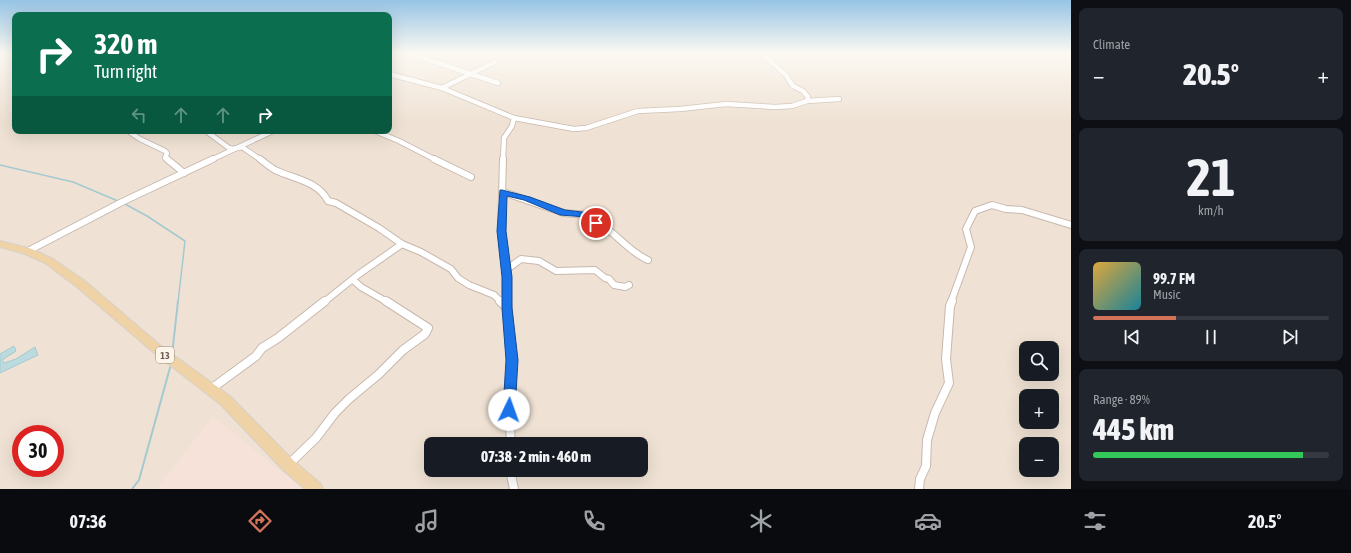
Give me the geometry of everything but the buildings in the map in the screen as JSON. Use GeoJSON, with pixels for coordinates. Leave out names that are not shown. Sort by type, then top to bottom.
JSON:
{"type":"FeatureCollection","features":[{"type":"Feature","properties":{"kind":"main road","name":"13"},"geometry":{"type":"LineString","coordinates":[[0,244],[28,251],[49,261],[81,284],[157,349],[225,400],[288,465],[316,489]]}},
{"type":"Feature","properties":{"kind":"street"},"geometry":{"type":"LineString","coordinates":[[396,76],[442,88],[514,118],[563,128],[580,129],[638,111],[680,109],[726,104],[776,107],[792,106],[807,101],[839,99]]}},
{"type":"Feature","properties":{"kind":"street"},"geometry":{"type":"LineString","coordinates":[[442,88],[469,76]]}},
{"type":"Feature","properties":{"kind":"street"},"geometry":{"type":"LineString","coordinates":[[474,76],[498,83]]}},
{"type":"Feature","properties":{"kind":"street"},"geometry":{"type":"LineString","coordinates":[[787,76],[793,86],[803,91],[808,97],[807,101]]}},
{"type":"Feature","properties":{"kind":"street"},"geometry":{"type":"LineString","coordinates":[[511,437],[509,414],[512,360],[507,308],[506,270],[501,231],[504,138],[512,126],[514,118]]}},
{"type":"Feature","properties":{"kind":"street"},"geometry":{"type":"LineString","coordinates":[[132,134],[165,151],[167,153],[165,158],[184,173]]}},
{"type":"Feature","properties":{"kind":"street"},"geometry":{"type":"LineString","coordinates":[[211,134],[232,149],[242,147],[275,170],[296,177],[314,186],[324,193],[328,201],[336,203],[360,216],[402,244],[421,252],[451,269],[458,278],[469,285],[494,295],[507,308]]}},
{"type":"Feature","properties":{"kind":"street"},"geometry":{"type":"LineString","coordinates":[[28,251],[122,202],[266,134]]}},
{"type":"Feature","properties":{"kind":"street"},"geometry":{"type":"LineString","coordinates":[[382,134],[471,177]]}},
{"type":"Feature","properties":{"kind":"street"},"geometry":{"type":"LineString","coordinates":[[502,192],[527,199],[564,213],[588,215],[596,223],[605,227],[627,247],[648,260]]}},
{"type":"Feature","properties":{"kind":"street"},"geometry":{"type":"LineString","coordinates":[[919,489],[920,479],[926,466],[927,440],[936,413],[949,383],[946,359],[950,306],[972,247],[966,230],[975,211],[992,205],[1006,209],[1022,210],[1071,225]]}},
{"type":"Feature","properties":{"kind":"street"},"geometry":{"type":"LineString","coordinates":[[211,389],[256,356],[262,348],[278,338],[402,244]]}},
{"type":"Feature","properties":{"kind":"street"},"geometry":{"type":"LineString","coordinates":[[506,270],[521,259],[539,261],[556,271],[595,270],[605,278],[609,279],[614,285],[625,287],[629,285]]}},
{"type":"Feature","properties":{"kind":"street"},"geometry":{"type":"LineString","coordinates":[[288,465],[316,438],[335,413],[349,399],[380,374],[403,350],[425,334],[428,328],[361,287],[353,280]]}},
{"type":"Feature","properties":{"kind":"street"},"geometry":{"type":"LineString","coordinates":[[510,477],[514,484],[514,489]]}},
{"type":"Feature","properties":{"kind":"shaded area"},"geometry":{"type":"Polygon","coordinates":[[[0,76],[12,76],[12,134],[392,134],[392,76],[1071,76],[1071,489],[0,489],[0,76]]]}},
{"type":"Feature","properties":{"kind":"shaded area"},"geometry":{"type":"Polygon","coordinates":[[[213,416],[276,468],[304,489],[157,489],[213,416]]]}},
{"type":"Feature","properties":{"kind":"water"},"geometry":{"type":"Polygon","coordinates":[[[14,346],[16,351],[2,360],[4,363],[16,359],[35,347],[38,355],[0,373],[0,354],[14,346]]]}},
{"type":"Feature","properties":{"kind":"waterway"},"geometry":{"type":"LineString","coordinates":[[0,165],[73,182],[118,201]]}},
{"type":"Feature","properties":{"kind":"waterway"},"geometry":{"type":"LineString","coordinates":[[123,203],[147,216],[185,241],[178,302]]}},
{"type":"Feature","properties":{"kind":"waterway"},"geometry":{"type":"LineString","coordinates":[[172,355],[178,301]]}},
{"type":"Feature","properties":{"kind":"waterway"},"geometry":{"type":"LineString","coordinates":[[132,489],[139,480],[171,364]]}},
{"type":"Feature","properties":{"kind":"route"},"geometry":{"type":"LineString","coordinates":[[509,410],[512,360],[507,308],[507,277],[501,231],[502,192],[527,199],[564,213],[588,215],[596,223]]}}]}
